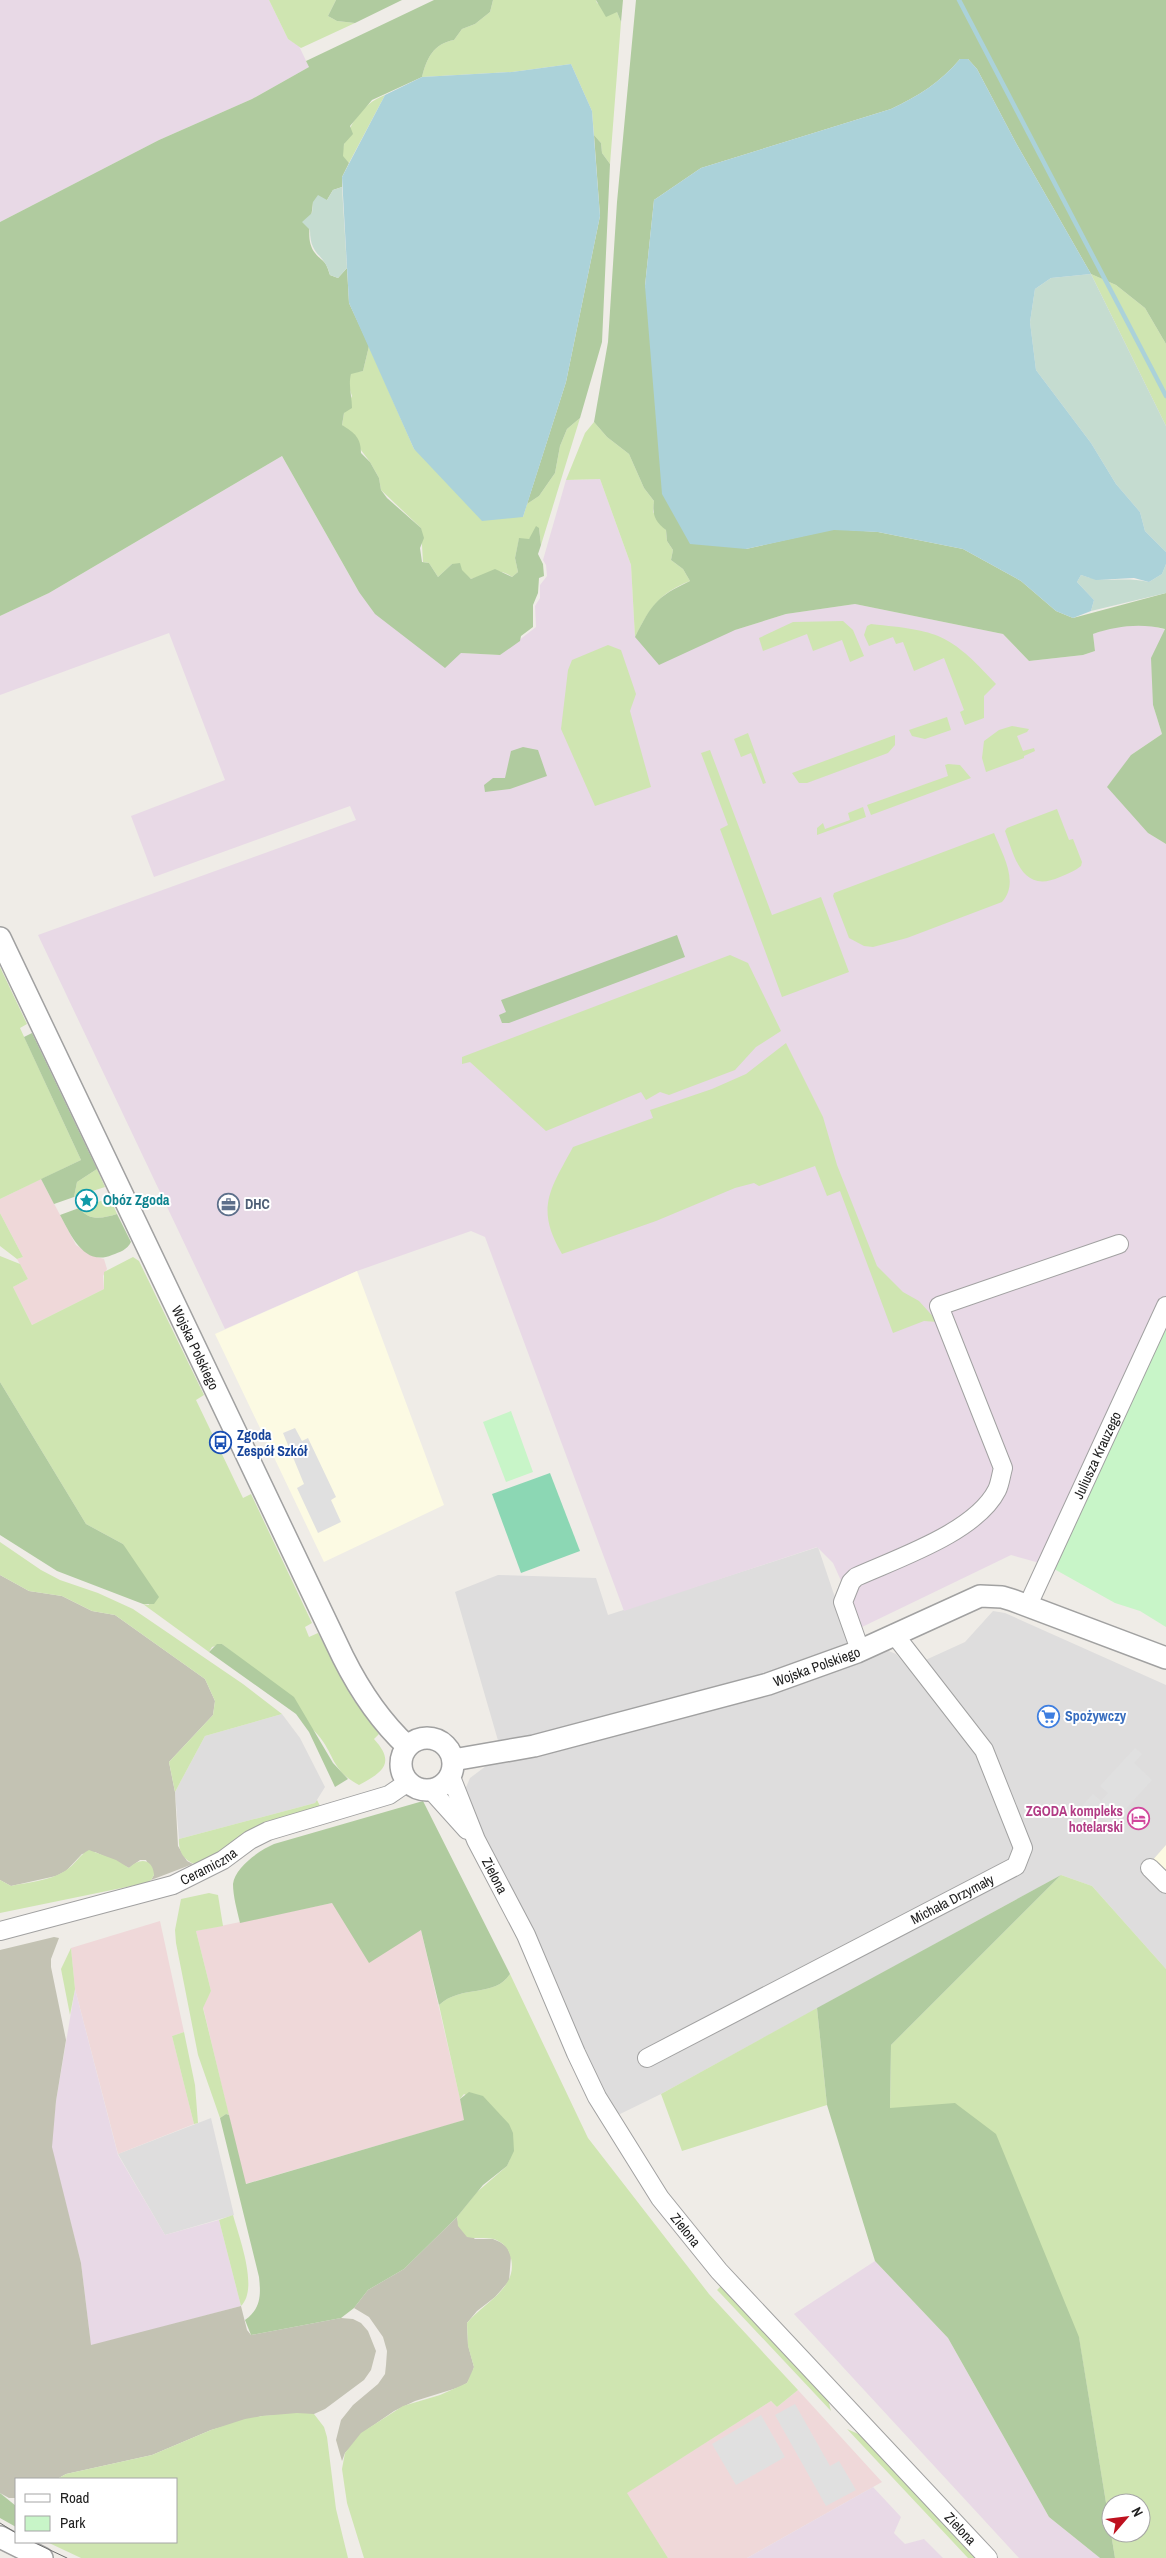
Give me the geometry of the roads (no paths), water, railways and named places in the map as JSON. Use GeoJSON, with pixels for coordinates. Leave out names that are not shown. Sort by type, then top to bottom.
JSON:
{"type":"FeatureCollection","features":[{"type":"Feature","properties":{"kind":"street","name":"Wojska Polskiego"},"geometry":{"type":"LineString","coordinates":[[0,938],[343,1657],[361,1692],[377,1714],[407,1746]]}},
{"type":"Feature","properties":{"kind":"street"},"geometry":{"type":"LineString","coordinates":[[860,1650],[843,1602],[851,1582],[856,1577],[944,1538],[972,1521],[997,1490],[1003,1468],[939,1306],[1119,1244]]}},
{"type":"Feature","properties":{"kind":"street","name":"Juliusza Krauzego"},"geometry":{"type":"LineString","coordinates":[[1028,1605],[1166,1306]]}},
{"type":"Feature","properties":{"kind":"street","name":"Wojska Polskiego"},"geometry":{"type":"LineString","coordinates":[[452,1769],[768,1684],[860,1650],[980,1596],[1002,1596],[1166,1658]]}},
{"type":"Feature","properties":{"kind":"street","name":"Michała Drzymały"},"geometry":{"type":"LineString","coordinates":[[648,2058],[1016,1866],[1023,1848],[984,1750],[894,1634]]}},
{"type":"Feature","properties":{"kind":"street"},"geometry":{"type":"LineString","coordinates":[[420,1738],[435,1738],[447,1746],[452,1769],[442,1786],[431,1790],[413,1787],[403,1775],[401,1760],[407,1746],[420,1738]]}},
{"type":"Feature","properties":{"kind":"street","name":"Zielona"},"geometry":{"type":"LineString","coordinates":[[452,1769],[476,1840],[526,1935],[576,2053],[597,2097],[660,2198],[719,2271],[988,2558]]}},
{"type":"Feature","properties":{"kind":"street","name":"Ceramiczna"},"geometry":{"type":"LineString","coordinates":[[0,1931],[173,1886],[224,1860],[250,1840],[268,1831],[389,1795],[408,1782]]}},
{"type":"Feature","properties":{"kind":"street","name":"Zielona"},"geometry":{"type":"LineString","coordinates":[[431,1790],[476,1840]]}},
{"type":"Feature","properties":{"kind":"street"},"geometry":{"type":"LineString","coordinates":[[1150,1868],[1166,1884]]}},
{"type":"Feature","properties":{"kind":"street"},"geometry":{"type":"LineString","coordinates":[[0,2537],[42,2558]]}},
{"type":"Feature","properties":{"kind":"water"},"geometry":{"type":"Polygon","coordinates":[[[960,59],[968,59],[977,69],[1016,143],[1091,274],[1051,278],[1035,289],[1030,322],[1036,370],[1091,443],[1116,484],[1140,512],[1145,531],[1166,552],[1166,564],[1162,574],[1149,582],[1134,578],[1096,580],[1081,575],[1077,582],[1094,600],[1091,611],[1073,618],[1056,611],[1021,581],[963,549],[878,532],[834,530],[746,549],[690,544],[662,494],[645,286],[654,200],[701,168],[891,109],[928,88],[945,75],[960,59]]]}},
{"type":"Feature","properties":{"kind":"water"},"geometry":{"type":"Polygon","coordinates":[[[571,64],[592,111],[600,216],[566,382],[523,517],[482,521],[414,449],[349,303],[342,177],[385,95],[422,77],[512,72],[571,64]]]}},
{"type":"Feature","properties":{"kind":"waterway"},"geometry":{"type":"LineString","coordinates":[[959,0],[1166,396]]}},
{"type":"Feature","properties":{"kind":"tram line"},"geometry":{"type":"LineString","coordinates":[[0,2523],[15,2532]]}},
{"type":"Feature","properties":{"kind":"tram line"},"geometry":{"type":"LineString","coordinates":[[35,2543],[67,2558]]}},
{"type":"Feature","properties":{"kind":"place","name":"Obóz Zgoda"},"geometry":{"type":"Point","coordinates":[87,1200]}},
{"type":"Feature","properties":{"kind":"place","name":"DHC"},"geometry":{"type":"Point","coordinates":[229,1204]}},
{"type":"Feature","properties":{"kind":"place","name":"Zgoda Zespół Szkół"},"geometry":{"type":"Point","coordinates":[221,1443]}},
{"type":"Feature","properties":{"kind":"place","name":"Spożywczy"},"geometry":{"type":"Point","coordinates":[1049,1716]}},
{"type":"Feature","properties":{"kind":"place","name":"ZGODA kompleks hotelarski"},"geometry":{"type":"Point","coordinates":[1139,1819]}}]}
